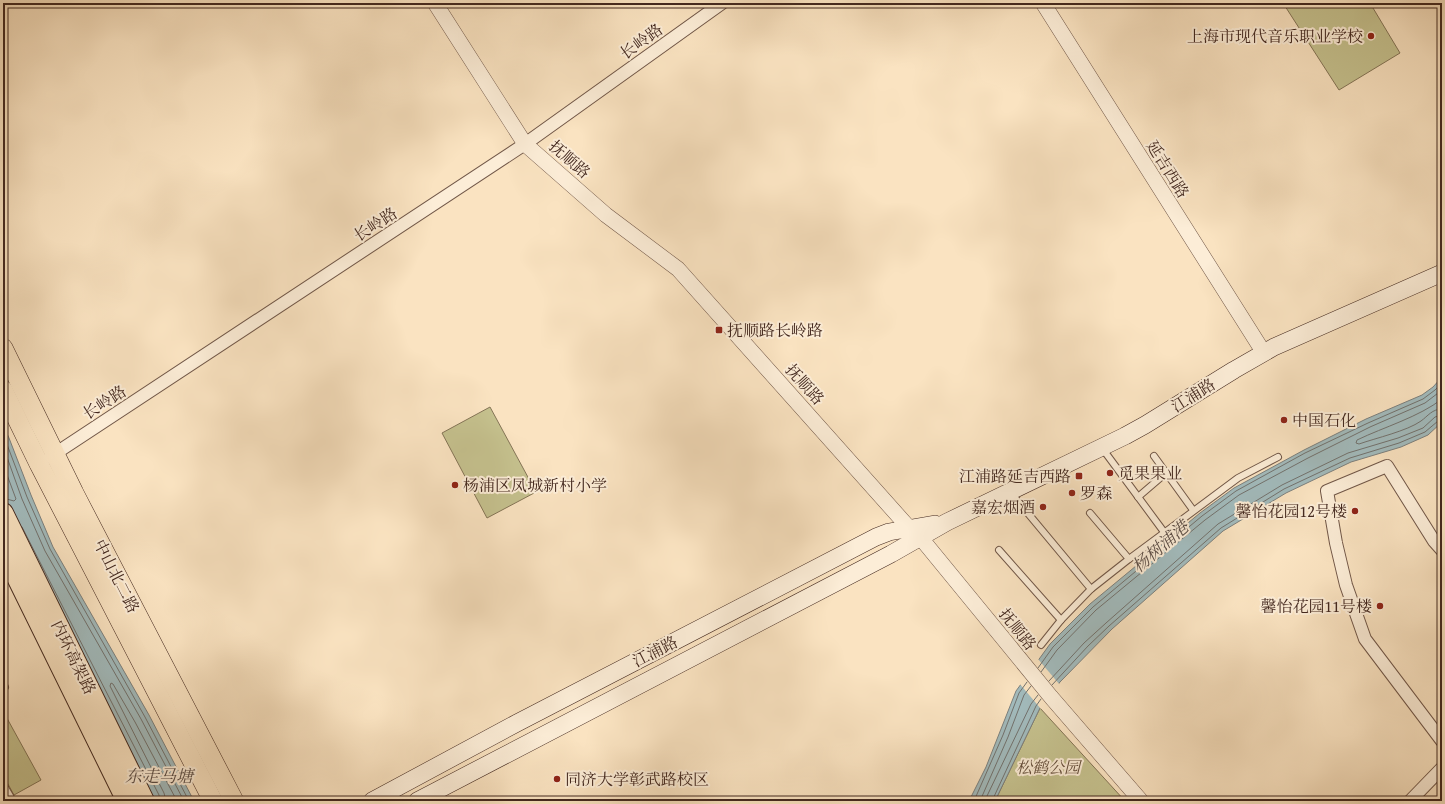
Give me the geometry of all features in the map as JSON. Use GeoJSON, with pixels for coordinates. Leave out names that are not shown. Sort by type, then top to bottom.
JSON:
{"type":"FeatureCollection","features":[{"type":"Feature","properties":{"kind":"highway","name":"内环高架路"},"geometry":{"type":"LineString","coordinates":[[3,513],[144,801]]}},
{"type":"Feature","properties":{"kind":"highway","name":"内环高架路"},"geometry":{"type":"LineString","coordinates":[[3,549],[127,801]]}},
{"type":"Feature","properties":{"kind":"highway"},"geometry":{"type":"LineString","coordinates":[[3,569],[83,726],[109,764]]}},
{"type":"Feature","properties":{"kind":"main road","name":"江浦路"},"geometry":{"type":"LineString","coordinates":[[417,801],[915,533],[947,522],[1102,448],[1145,425],[1264,353],[1442,273]]}},
{"type":"Feature","properties":{"kind":"main road","name":"中山北二路"},"geometry":{"type":"LineString","coordinates":[[3,348],[47,459],[213,801]]}},
{"type":"Feature","properties":{"kind":"main road","name":"中山北二路"},"geometry":{"type":"LineString","coordinates":[[3,390],[47,459],[234,801]]}},
{"type":"Feature","properties":{"kind":"main road","name":"江浦路"},"geometry":{"type":"LineString","coordinates":[[372,801],[524,719],[876,537],[889,532],[915,533]]}},
{"type":"Feature","properties":{"kind":"street","name":"抚顺路"},"geometry":{"type":"LineString","coordinates":[[435,3],[525,144],[606,214],[678,269],[915,533],[1029,671],[1141,801]]}},
{"type":"Feature","properties":{"kind":"street","name":"长岭路"},"geometry":{"type":"LineString","coordinates":[[47,459],[525,144],[722,3]]}},
{"type":"Feature","properties":{"kind":"street","name":"延吉西路"},"geometry":{"type":"LineString","coordinates":[[1043,3],[1264,353]]}},
{"type":"Feature","properties":{"kind":"street"},"geometry":{"type":"LineString","coordinates":[[1442,550],[1434,541],[1387,466],[1327,491],[1336,543],[1346,585],[1365,639],[1442,741]]}},
{"type":"Feature","properties":{"kind":"street"},"geometry":{"type":"LineString","coordinates":[[1410,801],[1442,768]]}},
{"type":"Feature","properties":{"kind":"lane"},"geometry":{"type":"LineString","coordinates":[[1102,448],[1164,532]]}},
{"type":"Feature","properties":{"kind":"lane"},"geometry":{"type":"LineString","coordinates":[[1154,456],[1193,510]]}},
{"type":"Feature","properties":{"kind":"lane"},"geometry":{"type":"LineString","coordinates":[[1041,645],[1061,620],[1092,589],[1129,559],[1238,478],[1278,457]]}},
{"type":"Feature","properties":{"kind":"lane"},"geometry":{"type":"LineString","coordinates":[[1138,497],[1166,474]]}},
{"type":"Feature","properties":{"kind":"lane"},"geometry":{"type":"LineString","coordinates":[[1010,492],[1092,589]]}},
{"type":"Feature","properties":{"kind":"lane"},"geometry":{"type":"LineString","coordinates":[[1090,513],[1129,559]]}},
{"type":"Feature","properties":{"kind":"lane"},"geometry":{"type":"LineString","coordinates":[[999,550],[1061,620]]}},
{"type":"Feature","properties":{"kind":"lane"},"geometry":{"type":"LineString","coordinates":[[3,683],[5,687],[3,688]]}},
{"type":"Feature","properties":{"kind":"lane"},"geometry":{"type":"LineString","coordinates":[[3,784],[13,801]]}},
{"type":"Feature","properties":{"kind":"green space"},"geometry":{"type":"Polygon","coordinates":[[[1283,3],[1370,3],[1400,53],[1339,90],[1283,3]]]}},
{"type":"Feature","properties":{"kind":"green space"},"geometry":{"type":"Polygon","coordinates":[[[490,407],[536,492],[487,518],[442,433],[490,407]]]}},
{"type":"Feature","properties":{"kind":"green space","name":"松鹤公园"},"geometry":{"type":"Polygon","coordinates":[[[1040,708],[1125,801],[995,801],[1040,708]]]}},
{"type":"Feature","properties":{"kind":"green space"},"geometry":{"type":"Polygon","coordinates":[[[3,711],[41,780],[14,795],[3,775],[3,711]]]}},
{"type":"Feature","properties":{"kind":"water","name":"杨树浦港"},"geometry":{"type":"Polygon","coordinates":[[[1442,377],[1442,422],[1428,435],[1401,447],[1351,462],[1286,493],[1223,531],[1112,629],[1060,682],[1040,708],[995,801],[969,801],[986,767],[1016,691],[1050,644],[1090,604],[1200,513],[1234,488],[1304,450],[1366,419],[1422,395],[1433,387],[1442,377]]]}},
{"type":"Feature","properties":{"kind":"water","name":"东走马塘"},"geometry":{"type":"Polygon","coordinates":[[[3,425],[53,547],[149,715],[194,801],[152,801],[3,510],[3,425]]]}},
{"type":"Feature","properties":{"kind":"pier"},"geometry":{"type":"Polygon","coordinates":[[[1038,659],[1060,685],[1041,709],[1019,683],[1038,659]]]}},
{"type":"Feature","properties":{"kind":"place","name":"上海市现代音乐职业学校"},"geometry":{"type":"Point","coordinates":[1371,36]}},
{"type":"Feature","properties":{"kind":"place","name":"抚顺路长岭路"},"geometry":{"type":"Point","coordinates":[719,330]}},
{"type":"Feature","properties":{"kind":"place","name":"中国石化"},"geometry":{"type":"Point","coordinates":[1284,420]}},
{"type":"Feature","properties":{"kind":"place","name":"觅果果业"},"geometry":{"type":"Point","coordinates":[1110,473]}},
{"type":"Feature","properties":{"kind":"place","name":"江浦路延吉西路"},"geometry":{"type":"Point","coordinates":[1079,476]}},
{"type":"Feature","properties":{"kind":"place","name":"杨浦区凤城新村小学"},"geometry":{"type":"Point","coordinates":[455,485]}},
{"type":"Feature","properties":{"kind":"place","name":"罗森"},"geometry":{"type":"Point","coordinates":[1072,493]}},
{"type":"Feature","properties":{"kind":"place","name":"嘉宏烟酒"},"geometry":{"type":"Point","coordinates":[1043,507]}},
{"type":"Feature","properties":{"kind":"place","name":"馨怡花园12号楼"},"geometry":{"type":"Point","coordinates":[1355,511]}},
{"type":"Feature","properties":{"kind":"place","name":"馨怡花园11号楼"},"geometry":{"type":"Point","coordinates":[1380,606]}},
{"type":"Feature","properties":{"kind":"place","name":"同济大学彰武路校区"},"geometry":{"type":"Point","coordinates":[557,779]}}]}
